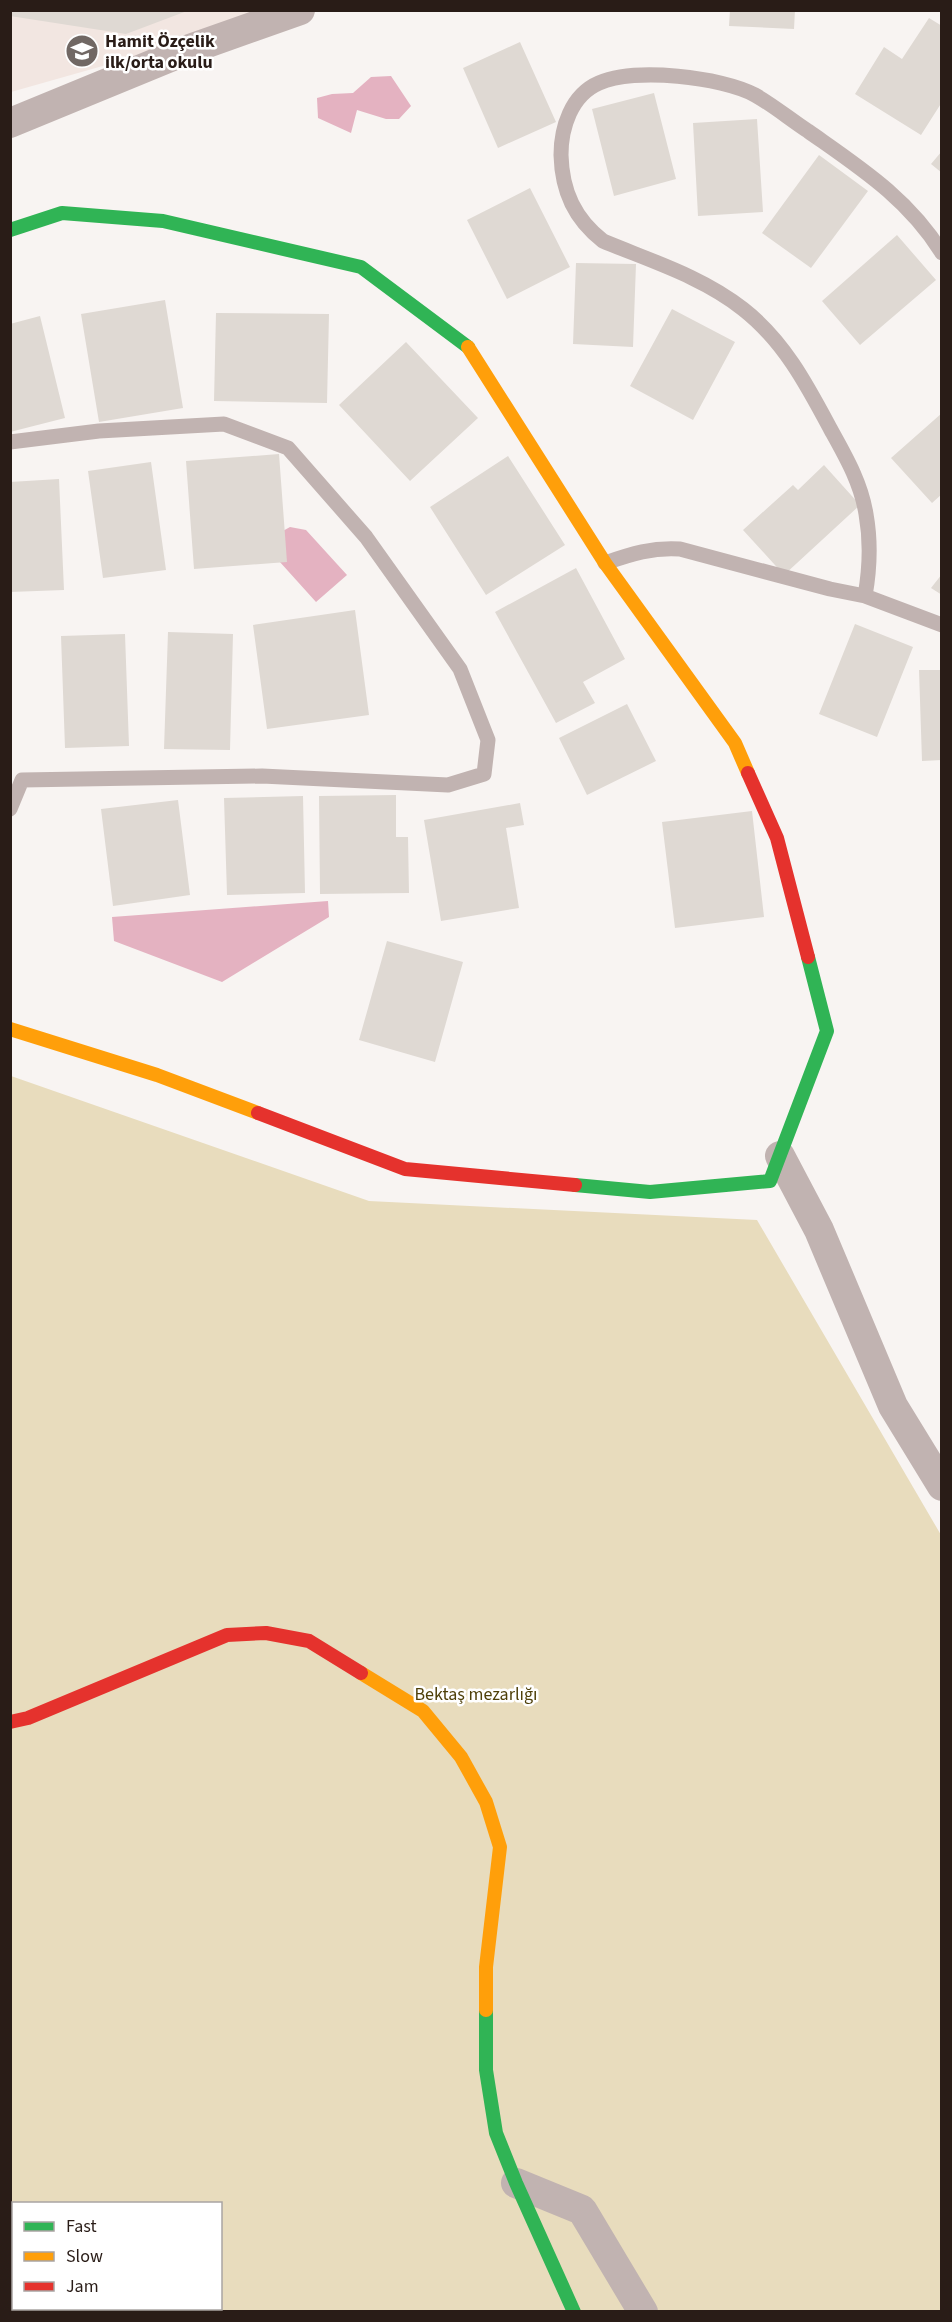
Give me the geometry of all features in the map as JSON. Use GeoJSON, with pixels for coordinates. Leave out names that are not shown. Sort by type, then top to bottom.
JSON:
{"type":"FeatureCollection","features":[{"type":"Feature","properties":{"kind":"street"},"geometry":{"type":"LineString","coordinates":[[10,123],[190,49],[300,10]]}},
{"type":"Feature","properties":{"kind":"street"},"geometry":{"type":"LineString","coordinates":[[10,230],[62,213],[163,221],[361,267],[470,349],[605,563],[735,743],[777,838],[827,1031],[770,1181],[650,1192],[405,1169],[157,1075],[10,1029]]}},
{"type":"Feature","properties":{"kind":"street"},"geometry":{"type":"LineString","coordinates":[[780,1156],[819,1230],[893,1406],[942,1486]]}},
{"type":"Feature","properties":{"kind":"street"},"geometry":{"type":"LineString","coordinates":[[10,1722],[28,1718],[227,1635],[266,1633],[309,1641],[423,1711],[461,1757],[486,1802],[500,1847],[486,1967],[486,2070],[496,2133],[574,2312]]}},
{"type":"Feature","properties":{"kind":"street"},"geometry":{"type":"LineString","coordinates":[[516,2183],[582,2210],[643,2312]]}},
{"type":"Feature","properties":{"kind":"lane"},"geometry":{"type":"LineString","coordinates":[[865,596],[870,568],[870,540],[866,512],[858,483],[802,376],[784,349],[761,324],[728,298],[699,281],[603,242],[591,232],[572,206],[565,190],[561,155],[568,115],[577,102],[599,83],[630,77],[661,75],[693,78],[724,84],[755,95],[874,177],[919,223],[942,253]]}},
{"type":"Feature","properties":{"kind":"lane"},"geometry":{"type":"LineString","coordinates":[[10,442],[99,431],[224,424],[288,448],[366,537],[460,669],[488,740],[484,774],[448,785],[262,776],[22,780],[10,809]]}},
{"type":"Feature","properties":{"kind":"lane"},"geometry":{"type":"LineString","coordinates":[[605,563],[639,551],[659,547],[680,549],[830,589],[865,596],[942,625]]}},
{"type":"Feature","properties":{"kind":"shaded area","name":"Hamit Özçelik ilk/orta okulu"},"geometry":{"type":"Polygon","coordinates":[[[11,11],[297,11],[11,92],[11,11]]]}},
{"type":"Feature","properties":{"kind":"shaded area"},"geometry":{"type":"Polygon","coordinates":[[[391,76],[411,106],[399,119],[386,119],[357,110],[351,133],[318,118],[317,98],[332,94],[353,93],[371,77],[391,76]]]}},
{"type":"Feature","properties":{"kind":"shaded area"},"geometry":{"type":"Polygon","coordinates":[[[290,527],[306,530],[347,575],[316,602],[279,561],[281,532],[290,527]]]}},
{"type":"Feature","properties":{"kind":"shaded area"},"geometry":{"type":"Polygon","coordinates":[[[328,901],[329,917],[222,982],[114,941],[112,917],[328,901]]]}},
{"type":"Feature","properties":{"kind":"green space","name":"Bektaş mezarlığı"},"geometry":{"type":"Polygon","coordinates":[[[11,1076],[369,1201],[757,1220],[941,1535],[941,2311],[11,2312],[11,1076]]]}},
{"type":"Feature","properties":{"kind":"building"},"geometry":{"type":"Polygon","coordinates":[[[10,10],[187,11],[126,34],[10,16],[10,10]]]}},
{"type":"Feature","properties":{"kind":"building"},"geometry":{"type":"Polygon","coordinates":[[[730,10],[795,10],[794,29],[729,26],[730,10]]]}},
{"type":"Feature","properties":{"kind":"building"},"geometry":{"type":"Polygon","coordinates":[[[929,18],[942,26],[942,102],[921,135],[855,94],[884,47],[902,59],[929,18]]]}},
{"type":"Feature","properties":{"kind":"building"},"geometry":{"type":"Polygon","coordinates":[[[520,42],[556,122],[498,148],[463,68],[520,42]]]}},
{"type":"Feature","properties":{"kind":"building"},"geometry":{"type":"Polygon","coordinates":[[[654,93],[676,179],[614,196],[592,109],[654,93]]]}},
{"type":"Feature","properties":{"kind":"building"},"geometry":{"type":"Polygon","coordinates":[[[757,119],[763,212],[698,216],[693,123],[757,119]]]}},
{"type":"Feature","properties":{"kind":"building"},"geometry":{"type":"Polygon","coordinates":[[[942,151],[942,173],[931,164],[942,151]]]}},
{"type":"Feature","properties":{"kind":"building"},"geometry":{"type":"Polygon","coordinates":[[[819,155],[868,191],[811,268],[762,233],[819,155]]]}},
{"type":"Feature","properties":{"kind":"building"},"geometry":{"type":"Polygon","coordinates":[[[530,188],[570,267],[507,299],[467,220],[530,188]]]}},
{"type":"Feature","properties":{"kind":"building"},"geometry":{"type":"Polygon","coordinates":[[[897,235],[936,280],[860,345],[822,301],[897,235]]]}},
{"type":"Feature","properties":{"kind":"building"},"geometry":{"type":"Polygon","coordinates":[[[576,263],[636,264],[633,347],[573,344],[576,263]]]}},
{"type":"Feature","properties":{"kind":"building"},"geometry":{"type":"Polygon","coordinates":[[[165,300],[183,408],[99,422],[81,314],[165,300]]]}},
{"type":"Feature","properties":{"kind":"building"},"geometry":{"type":"Polygon","coordinates":[[[672,309],[735,342],[693,420],[630,386],[672,309]]]}},
{"type":"Feature","properties":{"kind":"building"},"geometry":{"type":"Polygon","coordinates":[[[216,313],[329,314],[327,403],[214,401],[216,313]]]}},
{"type":"Feature","properties":{"kind":"building"},"geometry":{"type":"Polygon","coordinates":[[[40,316],[65,418],[10,432],[10,324],[40,316]]]}},
{"type":"Feature","properties":{"kind":"building"},"geometry":{"type":"Polygon","coordinates":[[[406,342],[478,418],[410,481],[339,405],[406,342]]]}},
{"type":"Feature","properties":{"kind":"building"},"geometry":{"type":"Polygon","coordinates":[[[942,413],[942,494],[932,503],[891,458],[942,413]]]}},
{"type":"Feature","properties":{"kind":"building"},"geometry":{"type":"Polygon","coordinates":[[[279,454],[287,562],[194,569],[186,461],[279,454]]]}},
{"type":"Feature","properties":{"kind":"building"},"geometry":{"type":"Polygon","coordinates":[[[508,456],[565,545],[486,595],[430,507],[508,456]]]}},
{"type":"Feature","properties":{"kind":"building"},"geometry":{"type":"Polygon","coordinates":[[[151,462],[166,570],[103,578],[88,471],[151,462]]]}},
{"type":"Feature","properties":{"kind":"building"},"geometry":{"type":"Polygon","coordinates":[[[824,465],[860,505],[784,575],[743,530],[793,485],[798,490],[824,465]]]}},
{"type":"Feature","properties":{"kind":"building"},"geometry":{"type":"Polygon","coordinates":[[[59,479],[64,590],[10,592],[10,482],[59,479]]]}},
{"type":"Feature","properties":{"kind":"building"},"geometry":{"type":"Polygon","coordinates":[[[576,568],[625,659],[583,682],[595,703],[556,723],[495,612],[576,568]]]}},
{"type":"Feature","properties":{"kind":"building"},"geometry":{"type":"Polygon","coordinates":[[[942,574],[942,595],[931,588],[942,574]]]}},
{"type":"Feature","properties":{"kind":"building"},"geometry":{"type":"Polygon","coordinates":[[[355,610],[369,715],[267,729],[253,625],[355,610]]]}},
{"type":"Feature","properties":{"kind":"building"},"geometry":{"type":"Polygon","coordinates":[[[855,624],[913,647],[877,737],[819,714],[855,624]]]}},
{"type":"Feature","properties":{"kind":"building"},"geometry":{"type":"Polygon","coordinates":[[[168,632],[233,634],[230,750],[164,749],[168,632]]]}},
{"type":"Feature","properties":{"kind":"building"},"geometry":{"type":"Polygon","coordinates":[[[125,634],[129,746],[65,748],[61,636],[125,634]]]}},
{"type":"Feature","properties":{"kind":"building"},"geometry":{"type":"Polygon","coordinates":[[[919,670],[942,670],[942,760],[922,761],[919,670]]]}},
{"type":"Feature","properties":{"kind":"building"},"geometry":{"type":"Polygon","coordinates":[[[627,704],[656,761],[587,795],[559,738],[627,704]]]}},
{"type":"Feature","properties":{"kind":"building"},"geometry":{"type":"Polygon","coordinates":[[[396,795],[396,837],[408,837],[409,893],[320,894],[319,796],[396,795]]]}},
{"type":"Feature","properties":{"kind":"building"},"geometry":{"type":"Polygon","coordinates":[[[303,796],[305,893],[227,895],[224,798],[303,796]]]}},
{"type":"Feature","properties":{"kind":"building"},"geometry":{"type":"Polygon","coordinates":[[[178,800],[190,895],[113,906],[101,809],[178,800]]]}},
{"type":"Feature","properties":{"kind":"building"},"geometry":{"type":"Polygon","coordinates":[[[520,803],[524,825],[506,828],[519,908],[441,921],[424,820],[520,803]]]}},
{"type":"Feature","properties":{"kind":"building"},"geometry":{"type":"Polygon","coordinates":[[[752,811],[764,917],[675,928],[662,822],[752,811]]]}},
{"type":"Feature","properties":{"kind":"building"},"geometry":{"type":"Polygon","coordinates":[[[387,941],[463,962],[435,1062],[359,1040],[387,941]]]}},
{"type":"Feature","properties":{"kind":"traffic: fast"},"geometry":{"type":"LineString","coordinates":[[10,230],[62,213],[163,221],[361,267],[468,347]]}},
{"type":"Feature","properties":{"kind":"traffic: fast"},"geometry":{"type":"LineString","coordinates":[[575,1185],[650,1192],[770,1181],[827,1031],[808,957]]}},
{"type":"Feature","properties":{"kind":"traffic: fast"},"geometry":{"type":"LineString","coordinates":[[486,2010],[486,2070],[496,2133],[574,2312]]}},
{"type":"Feature","properties":{"kind":"traffic: slow"},"geometry":{"type":"LineString","coordinates":[[468,347],[605,563],[735,743],[748,773]]}},
{"type":"Feature","properties":{"kind":"traffic: slow"},"geometry":{"type":"LineString","coordinates":[[10,1029],[157,1075],[258,1113]]}},
{"type":"Feature","properties":{"kind":"traffic: slow"},"geometry":{"type":"LineString","coordinates":[[361,1673],[423,1711],[461,1757],[486,1802],[500,1847],[486,1967],[486,2010]]}},
{"type":"Feature","properties":{"kind":"traffic: jam"},"geometry":{"type":"LineString","coordinates":[[748,773],[777,838],[808,957]]}},
{"type":"Feature","properties":{"kind":"traffic: jam"},"geometry":{"type":"LineString","coordinates":[[258,1113],[405,1169],[575,1185]]}},
{"type":"Feature","properties":{"kind":"traffic: jam"},"geometry":{"type":"LineString","coordinates":[[10,1722],[28,1718],[227,1635],[266,1633],[309,1641],[361,1673]]}},
{"type":"Feature","properties":{"kind":"place","name":"Hamit Özçelik ilk/orta okulu"},"geometry":{"type":"Point","coordinates":[82,51]}}]}
